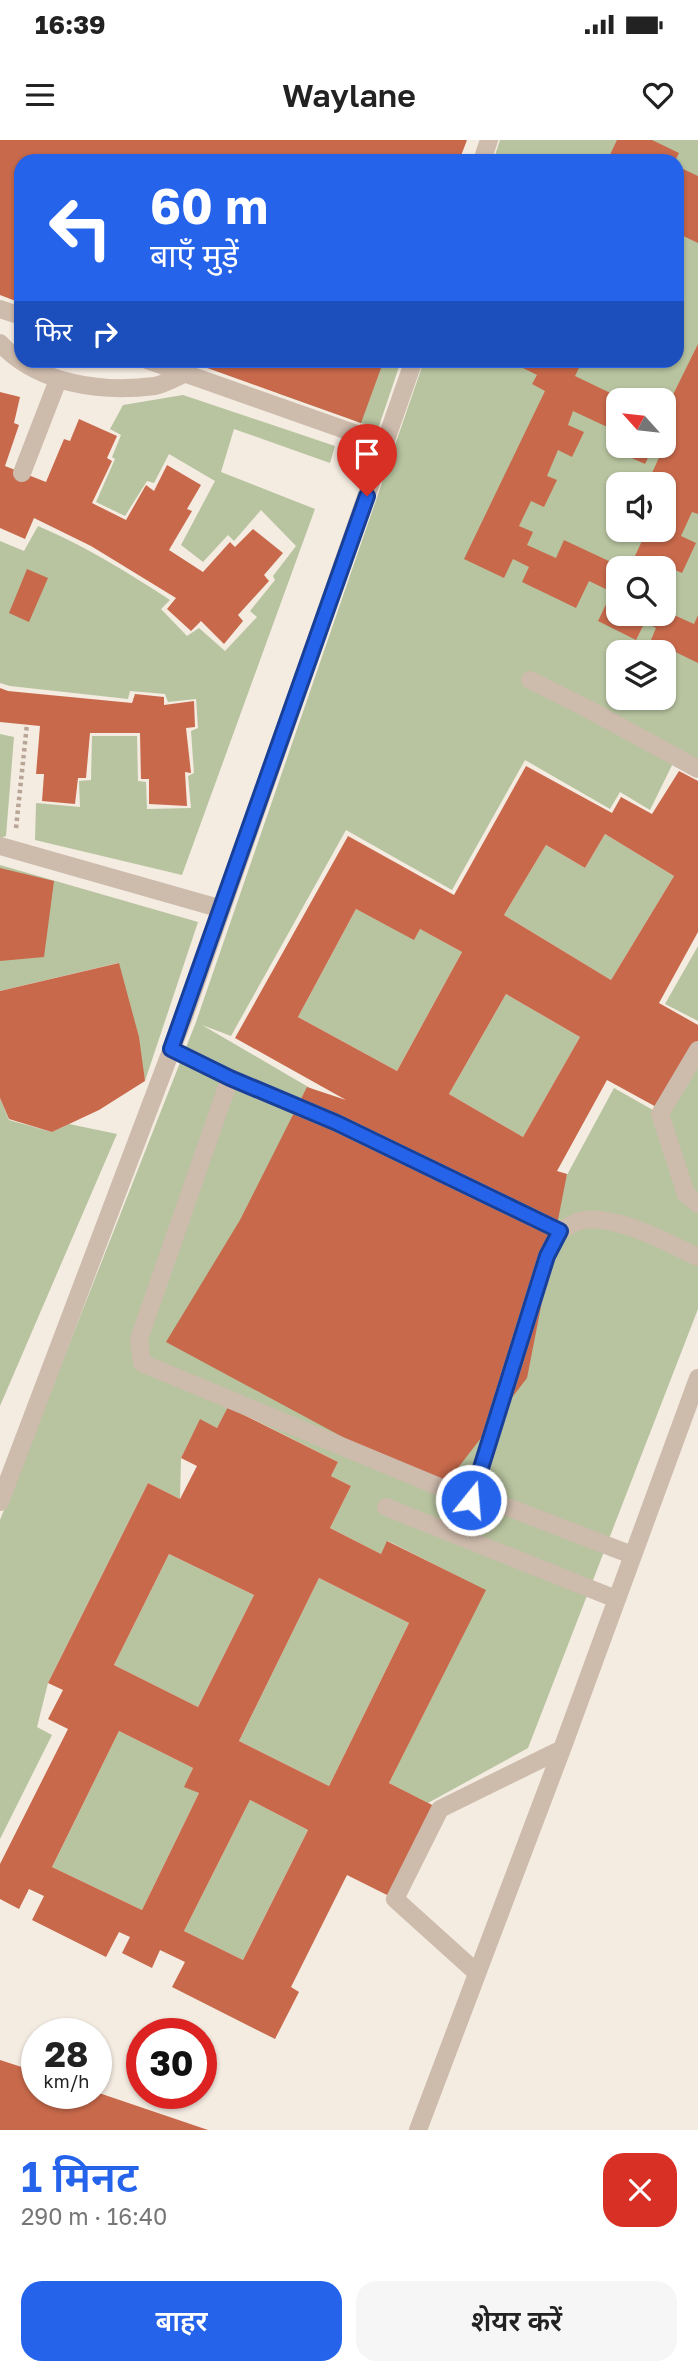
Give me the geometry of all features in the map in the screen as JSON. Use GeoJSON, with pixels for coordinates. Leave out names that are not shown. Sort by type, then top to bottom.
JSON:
{"type":"FeatureCollection","features":[{"type":"Feature","properties":{"kind":"street"},"geometry":{"type":"LineString","coordinates":[[0,343],[14,358]]}},
{"type":"Feature","properties":{"kind":"street"},"geometry":{"type":"LineString","coordinates":[[30,368],[58,380],[89,386],[157,386],[184,373]]}},
{"type":"Feature","properties":{"kind":"street"},"geometry":{"type":"LineString","coordinates":[[170,368],[385,444]]}},
{"type":"Feature","properties":{"kind":"street"},"geometry":{"type":"LineString","coordinates":[[0,1502],[222,909],[411,368]]}},
{"type":"Feature","properties":{"kind":"street"},"geometry":{"type":"LineString","coordinates":[[22,473],[58,380]]}},
{"type":"Feature","properties":{"kind":"street"},"geometry":{"type":"LineString","coordinates":[[530,680],[698,769]]}},
{"type":"Feature","properties":{"kind":"street"},"geometry":{"type":"LineString","coordinates":[[7,848],[222,909]]}},
{"type":"Feature","properties":{"kind":"street"},"geometry":{"type":"LineString","coordinates":[[171,1049],[230,1078],[349,1128],[560,1231]]}},
{"type":"Feature","properties":{"kind":"street"},"geometry":{"type":"LineString","coordinates":[[698,1050],[660,1114],[686,1194],[698,1204]]}},
{"type":"Feature","properties":{"kind":"street"},"geometry":{"type":"LineString","coordinates":[[230,1078],[139,1339],[142,1363],[471,1500],[510,1508],[632,1555]]}},
{"type":"Feature","properties":{"kind":"street"},"geometry":{"type":"LineString","coordinates":[[471,1500],[547,1256],[560,1231],[579,1221],[604,1220],[698,1256]]}},
{"type":"Feature","properties":{"kind":"street"},"geometry":{"type":"LineString","coordinates":[[418,2130],[698,1378]]}},
{"type":"Feature","properties":{"kind":"street"},"geometry":{"type":"LineString","coordinates":[[386,1507],[616,1599]]}},
{"type":"Feature","properties":{"kind":"street"},"geometry":{"type":"LineString","coordinates":[[477,1973],[395,1899],[440,1809],[562,1749]]}},
{"type":"Feature","properties":{"kind":"path"},"geometry":{"type":"LineString","coordinates":[[7,848],[27,724]]}},
{"type":"Feature","properties":{"kind":"green space"},"geometry":{"type":"Polygon","coordinates":[[[500,140],[698,140],[698,764],[678,753],[650,810],[620,792],[610,809],[525,760],[452,890],[346,830],[231,1036],[202,1025],[529,1216],[548,1210],[614,1088],[660,1114],[698,1050],[698,1309],[528,1748],[428,1803],[389,1783],[485,1590],[388,1541],[381,1554],[330,1528],[351,1486],[331,1476],[338,1462],[229,1407],[217,1428],[200,1420],[181,1458],[180,1499],[148,1483],[48,1683],[37,1727],[52,1735],[0,1839],[0,1520],[196,1022],[422,368],[684,368],[684,154],[495,154],[500,140]]]}},
{"type":"Feature","properties":{"kind":"green space"},"geometry":{"type":"Polygon","coordinates":[[[295,368],[399,368],[378,429],[277,393],[295,368]]]}},
{"type":"Feature","properties":{"kind":"green space"},"geometry":{"type":"Polygon","coordinates":[[[183,395],[335,446],[330,463],[234,429],[221,472],[315,509],[182,875],[35,840],[36,803],[80,807],[79,781],[91,780],[92,736],[137,736],[138,781],[146,782],[147,809],[191,808],[188,776],[194,773],[191,731],[198,728],[196,699],[168,702],[165,694],[130,691],[128,699],[0,683],[0,541],[24,551],[38,526],[72,542],[170,600],[161,609],[187,636],[199,628],[225,651],[257,617],[250,611],[275,580],[273,576],[296,546],[261,510],[234,541],[228,535],[203,562],[181,545],[215,481],[169,454],[154,483],[147,481],[125,516],[96,502],[115,459],[112,457],[121,435],[110,429],[123,405],[183,395]]]}},
{"type":"Feature","properties":{"kind":"green space"},"geometry":{"type":"Polygon","coordinates":[[[0,734],[14,737],[6,836],[0,838],[0,734]]]}},
{"type":"Feature","properties":{"kind":"green space"},"geometry":{"type":"Polygon","coordinates":[[[605,834],[674,876],[611,980],[504,915],[546,845],[585,868],[605,834]]]}},
{"type":"Feature","properties":{"kind":"green space"},"geometry":{"type":"Polygon","coordinates":[[[0,865],[198,922],[145,1081],[118,963],[0,991],[0,865]]]}},
{"type":"Feature","properties":{"kind":"green space"},"geometry":{"type":"Polygon","coordinates":[[[356,909],[414,939],[420,929],[462,952],[397,1071],[298,1017],[356,909]]]}},
{"type":"Feature","properties":{"kind":"green space"},"geometry":{"type":"Polygon","coordinates":[[[698,946],[698,1021],[665,1004],[698,946]]]}},
{"type":"Feature","properties":{"kind":"green space"},"geometry":{"type":"Polygon","coordinates":[[[506,994],[580,1037],[523,1137],[449,1094],[506,994]]]}},
{"type":"Feature","properties":{"kind":"green space"},"geometry":{"type":"Polygon","coordinates":[[[0,1098],[9,1120],[52,1132],[69,1124],[117,1134],[0,1406],[0,1098]]]}},
{"type":"Feature","properties":{"kind":"green space"},"geometry":{"type":"Polygon","coordinates":[[[169,1554],[254,1595],[198,1707],[114,1665],[169,1554]]]}},
{"type":"Feature","properties":{"kind":"green space"},"geometry":{"type":"Polygon","coordinates":[[[319,1578],[409,1623],[329,1786],[239,1741],[319,1578]]]}},
{"type":"Feature","properties":{"kind":"green space"},"geometry":{"type":"Polygon","coordinates":[[[119,1731],[193,1768],[185,1786],[199,1793],[142,1910],[52,1867],[119,1731]]]}},
{"type":"Feature","properties":{"kind":"green space"},"geometry":{"type":"Polygon","coordinates":[[[250,1800],[308,1830],[243,1960],[184,1931],[250,1800]]]}},
{"type":"Feature","properties":{"kind":"building"},"geometry":{"type":"Polygon","coordinates":[[[0,140],[467,140],[462,154],[14,154],[14,300],[0,295],[0,140]]]}},
{"type":"Feature","properties":{"kind":"building"},"geometry":{"type":"Polygon","coordinates":[[[617,140],[652,140],[679,153],[678,154],[610,154],[617,140]]]}},
{"type":"Feature","properties":{"kind":"building"},"geometry":{"type":"Polygon","coordinates":[[[684,169],[698,176],[698,243],[684,236],[684,169]]]}},
{"type":"Feature","properties":{"kind":"building"},"geometry":{"type":"Polygon","coordinates":[[[698,344],[698,514],[692,512],[681,536],[696,543],[682,573],[676,570],[676,556],[635,556],[641,542],[676,542],[676,472],[652,472],[659,458],[676,458],[676,389],[698,344]]]}},
{"type":"Feature","properties":{"kind":"building"},"geometry":{"type":"Polygon","coordinates":[[[207,368],[381,368],[361,423],[207,368]]]}},
{"type":"Feature","properties":{"kind":"building"},"geometry":{"type":"Polygon","coordinates":[[[523,368],[579,368],[575,376],[606,391],[606,426],[573,411],[568,425],[584,432],[572,457],[558,450],[547,476],[557,480],[544,507],[531,501],[519,526],[533,532],[527,545],[556,558],[564,540],[606,560],[606,589],[589,581],[576,608],[522,582],[529,567],[513,559],[504,578],[464,559],[545,391],[532,384],[537,375],[523,368]]]}},
{"type":"Feature","properties":{"kind":"building"},"geometry":{"type":"Polygon","coordinates":[[[0,392],[20,397],[14,423],[19,425],[5,466],[46,482],[64,439],[70,441],[79,419],[117,436],[107,458],[112,461],[92,503],[126,520],[146,485],[154,491],[167,465],[201,485],[187,509],[192,511],[169,550],[203,572],[230,542],[235,547],[253,529],[283,553],[264,575],[269,581],[238,615],[243,621],[224,644],[201,621],[191,631],[167,609],[176,598],[91,546],[34,518],[25,539],[0,528],[0,392]]]}},
{"type":"Feature","properties":{"kind":"building"},"geometry":{"type":"Polygon","coordinates":[[[632,458],[648,458],[645,464],[632,458]]]}},
{"type":"Feature","properties":{"kind":"building"},"geometry":{"type":"Polygon","coordinates":[[[27,569],[48,578],[29,622],[9,613],[27,569]]]}},
{"type":"Feature","properties":{"kind":"building"},"geometry":{"type":"Polygon","coordinates":[[[606,604],[606,625],[598,621],[606,604]]]}},
{"type":"Feature","properties":{"kind":"building"},"geometry":{"type":"Polygon","coordinates":[[[698,615],[698,663],[676,652],[676,640],[651,640],[656,628],[652,626],[676,626],[676,616],[694,624],[698,615]]]}},
{"type":"Feature","properties":{"kind":"building"},"geometry":{"type":"Polygon","coordinates":[[[608,626],[643,626],[636,640],[608,626]]]}},
{"type":"Feature","properties":{"kind":"building"},"geometry":{"type":"Polygon","coordinates":[[[0,688],[132,703],[135,694],[164,697],[164,705],[194,701],[195,727],[186,728],[191,773],[185,772],[187,806],[149,804],[149,779],[141,779],[140,733],[90,733],[86,778],[78,778],[75,804],[42,801],[44,774],[36,774],[40,726],[0,722],[0,688]]]}},
{"type":"Feature","properties":{"kind":"building"},"geometry":{"type":"Polygon","coordinates":[[[526,766],[612,813],[621,797],[652,814],[679,771],[698,781],[698,932],[659,1003],[698,1025],[698,1042],[660,1109],[607,1080],[557,1171],[567,1174],[527,1378],[441,1490],[166,1342],[240,1220],[307,1087],[346,1100],[235,1038],[348,836],[454,895],[526,766]],[[605,834],[585,868],[546,845],[504,915],[611,980],[674,876],[605,834]],[[356,909],[298,1017],[397,1071],[462,952],[420,929],[414,940],[356,909]],[[506,994],[449,1094],[523,1137],[580,1037],[506,994]]]}},
{"type":"Feature","properties":{"kind":"building"},"geometry":{"type":"Polygon","coordinates":[[[0,868],[54,881],[44,957],[0,961],[0,868]]]}},
{"type":"Feature","properties":{"kind":"building"},"geometry":{"type":"Polygon","coordinates":[[[119,963],[139,1037],[145,1081],[99,1110],[52,1132],[9,1119],[0,1098],[0,991],[119,963]]]}},
{"type":"Feature","properties":{"kind":"building"},"geometry":{"type":"Polygon","coordinates":[[[228,1407],[338,1462],[331,1476],[351,1486],[330,1528],[381,1554],[387,1541],[486,1590],[389,1783],[440,1809],[395,1899],[347,1875],[291,1987],[299,1992],[275,2039],[172,1987],[185,1962],[160,1950],[152,1968],[122,1953],[130,1937],[119,1932],[106,1957],[32,1920],[44,1896],[29,1889],[19,1909],[0,1899],[0,1864],[68,1729],[48,1719],[63,1690],[48,1683],[148,1483],[180,1499],[197,1466],[181,1458],[200,1419],[217,1428],[228,1407]],[[169,1554],[114,1665],[198,1707],[254,1595],[169,1554]],[[319,1578],[239,1741],[329,1786],[409,1623],[319,1578]],[[119,1731],[52,1867],[142,1910],[199,1793],[184,1787],[193,1768],[119,1731]],[[250,1800],[184,1931],[243,1960],[308,1830],[250,1800]]]}},
{"type":"Feature","properties":{"kind":"building"},"geometry":{"type":"Polygon","coordinates":[[[0,2060],[21,2067],[21,2109],[112,2109],[112,2097],[126,2102],[126,2109],[146,2109],[208,2130],[0,2130],[0,2060]]]}},
{"type":"Feature","properties":{"kind":"route"},"geometry":{"type":"LineString","coordinates":[[367,496],[171,1049],[230,1078],[337,1123],[560,1231],[547,1256],[471,1500]]}}]}
